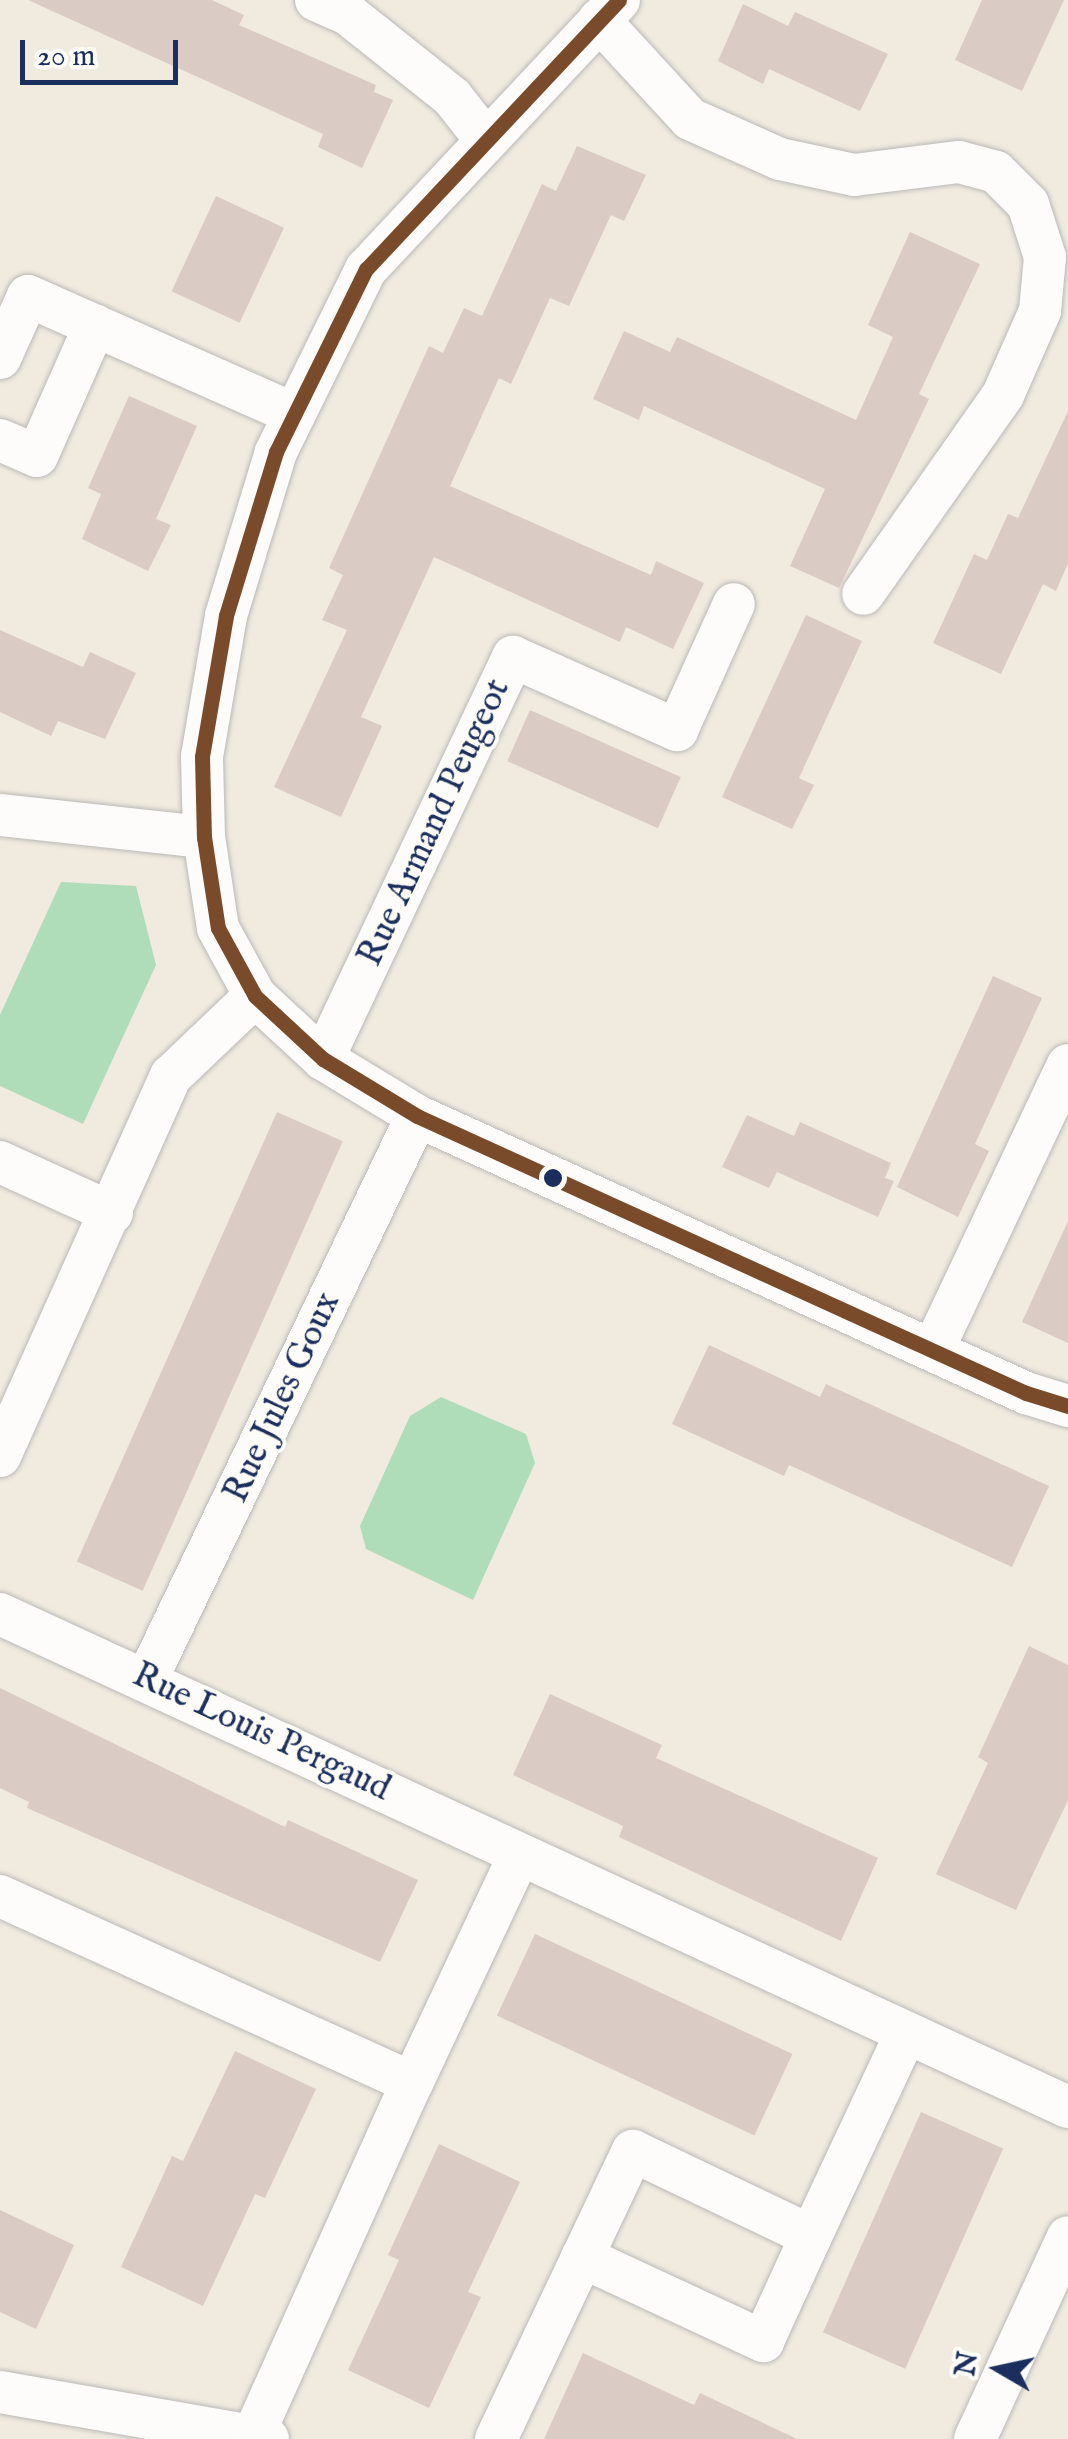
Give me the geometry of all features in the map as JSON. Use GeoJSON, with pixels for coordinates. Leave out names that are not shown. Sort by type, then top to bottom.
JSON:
{"type":"FeatureCollection","features":[{"type":"Feature","properties":{"kind":"street"},"geometry":{"type":"LineString","coordinates":[[340,5],[452,97],[486,140]]}},
{"type":"Feature","properties":{"kind":"street"},"geometry":{"type":"LineString","coordinates":[[864,594],[1003,395],[1040,310],[1045,256],[1028,204],[996,172],[958,162],[854,175],[780,159],[690,119],[609,10],[366,269],[276,452],[226,616],[202,756],[204,837],[218,928],[255,996],[324,1059],[418,1116],[1026,1394],[1068,1406]]}},
{"type":"Feature","properties":{"kind":"street"},"geometry":{"type":"LineString","coordinates":[[0,358],[28,296],[294,414]]}},
{"type":"Feature","properties":{"kind":"street"},"geometry":{"type":"LineString","coordinates":[[0,440],[37,456],[95,325]]}},
{"type":"Feature","properties":{"kind":"street","name":"Rue Armand Peugeot"},"geometry":{"type":"LineString","coordinates":[[324,1059],[513,656],[677,730],[734,604]]}},
{"type":"Feature","properties":{"kind":"street"},"geometry":{"type":"LineString","coordinates":[[0,815],[204,837]]}},
{"type":"Feature","properties":{"kind":"street"},"geometry":{"type":"LineString","coordinates":[[0,1456],[112,1213],[170,1076],[255,996]]}},
{"type":"Feature","properties":{"kind":"street"},"geometry":{"type":"LineString","coordinates":[[933,1350],[1068,1064]]}},
{"type":"Feature","properties":{"kind":"street","name":"Rue Jules Goux"},"geometry":{"type":"LineString","coordinates":[[147,1680],[418,1116]]}},
{"type":"Feature","properties":{"kind":"street"},"geometry":{"type":"LineString","coordinates":[[0,1162],[112,1213]]}},
{"type":"Feature","properties":{"kind":"street","name":"Rue Louis Pergaud"},"geometry":{"type":"LineString","coordinates":[[0,1614],[1068,2107]]}},
{"type":"Feature","properties":{"kind":"street"},"geometry":{"type":"LineString","coordinates":[[0,2392],[260,2438],[412,2083],[519,1856]]}},
{"type":"Feature","properties":{"kind":"street"},"geometry":{"type":"LineString","coordinates":[[0,1896],[412,2083]]}},
{"type":"Feature","properties":{"kind":"street"},"geometry":{"type":"LineString","coordinates":[[582,2257],[762,2341],[906,2034]]}},
{"type":"Feature","properties":{"kind":"street"},"geometry":{"type":"LineString","coordinates":[[496,2439],[633,2151],[811,2236]]}},
{"type":"Feature","properties":{"kind":"street"},"geometry":{"type":"LineString","coordinates":[[974,2439],[1068,2237]]}},
{"type":"Feature","properties":{"kind":"green space"},"geometry":{"type":"Polygon","coordinates":[[[61,882],[136,886],[156,965],[83,1124],[0,1086],[0,1015],[61,882]]]}},
{"type":"Feature","properties":{"kind":"green space"},"geometry":{"type":"Polygon","coordinates":[[[441,1397],[526,1434],[535,1463],[473,1600],[366,1549],[360,1526],[410,1416],[441,1397]]]}},
{"type":"Feature","properties":{"kind":"building"},"geometry":{"type":"Polygon","coordinates":[[[28,0],[212,0],[244,15],[239,25],[376,85],[374,92],[393,100],[362,168],[318,147],[323,134],[28,0]]]}},
{"type":"Feature","properties":{"kind":"building"},"geometry":{"type":"Polygon","coordinates":[[[982,0],[1064,0],[1022,91],[955,60],[982,0]]]}},
{"type":"Feature","properties":{"kind":"building"},"geometry":{"type":"Polygon","coordinates":[[[743,4],[788,26],[795,12],[888,54],[860,111],[769,69],[763,84],[718,61],[743,4]]]}},
{"type":"Feature","properties":{"kind":"building"},"geometry":{"type":"Polygon","coordinates":[[[577,146],[646,175],[624,221],[611,215],[569,306],[550,298],[511,384],[499,378],[450,486],[651,575],[656,561],[704,583],[673,649],[626,627],[620,642],[434,557],[361,717],[382,726],[341,817],[274,787],[347,630],[322,620],[343,575],[329,568],[429,346],[443,353],[464,308],[482,316],[542,184],[556,191],[577,146]]]}},
{"type":"Feature","properties":{"kind":"building"},"geometry":{"type":"Polygon","coordinates":[[[216,196],[284,228],[240,323],[172,291],[216,196]]]}},
{"type":"Feature","properties":{"kind":"building"},"geometry":{"type":"Polygon","coordinates":[[[910,232],[980,264],[919,394],[929,399],[839,588],[790,566],[825,489],[644,406],[639,420],[593,399],[624,331],[670,352],[677,337],[856,420],[893,337],[868,325],[910,232]]]}},
{"type":"Feature","properties":{"kind":"building"},"geometry":{"type":"Polygon","coordinates":[[[129,396],[197,426],[156,519],[171,525],[148,571],[82,539],[101,494],[88,488],[129,396]]]}},
{"type":"Feature","properties":{"kind":"building"},"geometry":{"type":"Polygon","coordinates":[[[1068,411],[1068,563],[1056,591],[1043,584],[1001,674],[933,643],[974,554],[987,560],[1008,514],[1018,518],[1068,411]]]}},
{"type":"Feature","properties":{"kind":"building"},"geometry":{"type":"Polygon","coordinates":[[[806,615],[862,641],[799,778],[814,785],[792,829],[722,797],[806,615]]]}},
{"type":"Feature","properties":{"kind":"building"},"geometry":{"type":"Polygon","coordinates":[[[0,630],[83,667],[90,652],[136,673],[105,739],[58,721],[51,736],[0,712],[0,630]]]}},
{"type":"Feature","properties":{"kind":"building"},"geometry":{"type":"Polygon","coordinates":[[[530,710],[681,777],[658,828],[507,761],[530,710]]]}},
{"type":"Feature","properties":{"kind":"building"},"geometry":{"type":"Polygon","coordinates":[[[993,976],[1042,998],[975,1144],[989,1151],[958,1217],[897,1187],[993,976]]]}},
{"type":"Feature","properties":{"kind":"building"},"geometry":{"type":"Polygon","coordinates":[[[277,1112],[343,1141],[143,1591],[77,1561],[277,1112]]]}},
{"type":"Feature","properties":{"kind":"building"},"geometry":{"type":"Polygon","coordinates":[[[747,1115],[794,1136],[800,1122],[891,1163],[885,1178],[894,1181],[878,1217],[777,1172],[769,1188],[722,1167],[747,1115]]]}},
{"type":"Feature","properties":{"kind":"building"},"geometry":{"type":"Polygon","coordinates":[[[1068,1221],[1068,1343],[1022,1322],[1068,1221]]]}},
{"type":"Feature","properties":{"kind":"building"},"geometry":{"type":"Polygon","coordinates":[[[709,1345],[820,1397],[826,1384],[1049,1486],[1012,1567],[789,1465],[784,1476],[672,1424],[709,1345]]]}},
{"type":"Feature","properties":{"kind":"building"},"geometry":{"type":"Polygon","coordinates":[[[1029,1646],[1068,1665],[1068,1800],[1016,1910],[936,1874],[988,1763],[978,1757],[1029,1646]]]}},
{"type":"Feature","properties":{"kind":"building"},"geometry":{"type":"Polygon","coordinates":[[[0,1688],[285,1827],[288,1820],[418,1880],[380,1962],[27,1808],[29,1802],[0,1788],[0,1688]]]}},
{"type":"Feature","properties":{"kind":"building"},"geometry":{"type":"Polygon","coordinates":[[[550,1694],[662,1745],[656,1758],[878,1858],[841,1941],[619,1837],[623,1826],[513,1775],[550,1694]]]}},
{"type":"Feature","properties":{"kind":"building"},"geometry":{"type":"Polygon","coordinates":[[[535,1934],[792,2054],[754,2136],[497,2016],[535,1934]]]}},
{"type":"Feature","properties":{"kind":"building"},"geometry":{"type":"Polygon","coordinates":[[[235,2051],[316,2089],[265,2198],[255,2194],[203,2306],[121,2267],[172,2156],[183,2161],[235,2051]]]}},
{"type":"Feature","properties":{"kind":"building"},"geometry":{"type":"Polygon","coordinates":[[[921,2112],[1003,2149],[905,2369],[823,2332],[921,2112]]]}},
{"type":"Feature","properties":{"kind":"building"},"geometry":{"type":"Polygon","coordinates":[[[439,2144],[520,2182],[468,2292],[481,2297],[429,2408],[348,2370],[399,2260],[388,2255],[439,2144]]]}},
{"type":"Feature","properties":{"kind":"building"},"geometry":{"type":"Polygon","coordinates":[[[0,2210],[74,2245],[36,2329],[0,2312],[0,2210]]]}},
{"type":"Feature","properties":{"kind":"building"},"geometry":{"type":"Polygon","coordinates":[[[583,2353],[694,2405],[700,2393],[797,2439],[544,2439],[583,2353]]]}},
{"type":"Feature","properties":{"kind":"transit line","name":"N"},"geometry":{"type":"LineString","coordinates":[[619,0],[366,269],[276,452],[226,616],[202,757],[204,837],[218,928],[255,996],[323,1059],[417,1116],[1026,1393],[1068,1406]]}}]}
